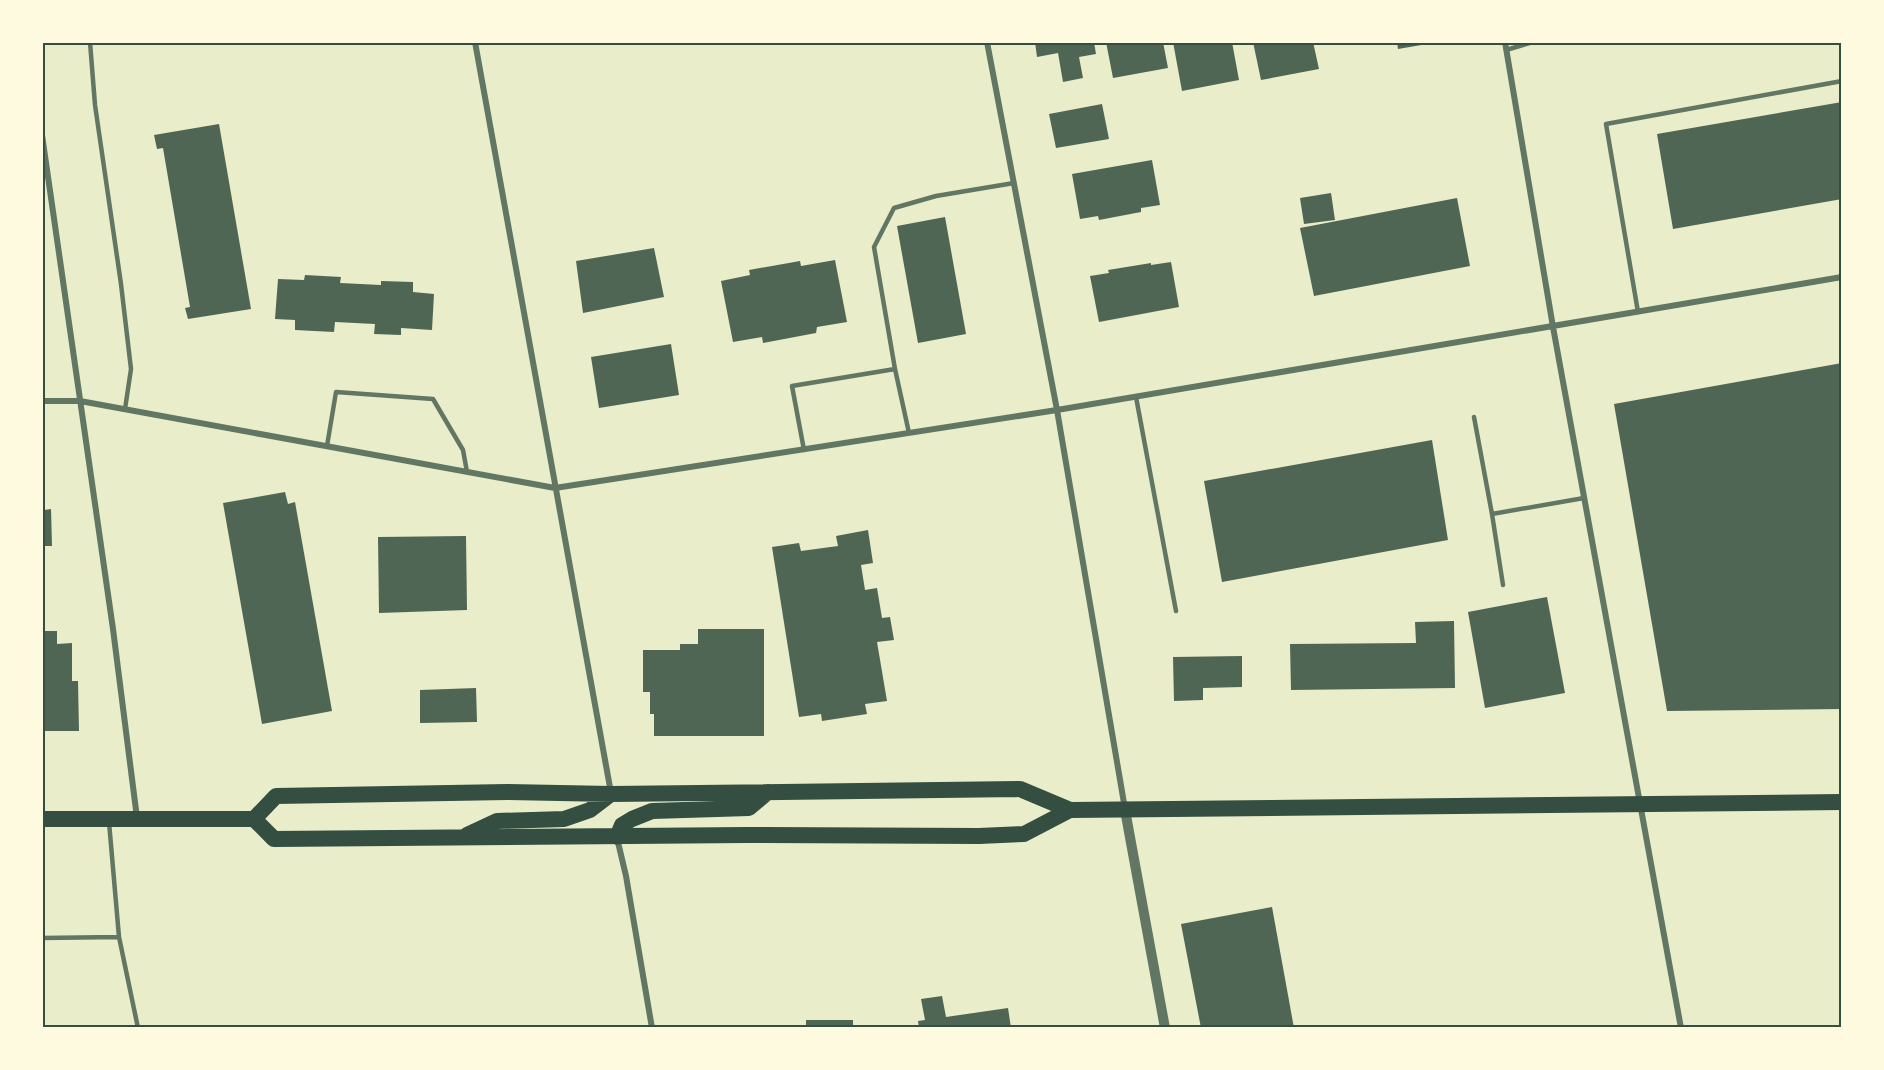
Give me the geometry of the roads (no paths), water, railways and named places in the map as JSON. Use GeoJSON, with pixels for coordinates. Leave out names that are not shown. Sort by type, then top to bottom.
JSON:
{"type":"FeatureCollection","features":[{"type":"Feature","properties":{"kind":"highway"},"geometry":{"type":"LineString","coordinates":[[254,819],[276,796],[507,792],[611,794],[1020,789],[1070,810],[1842,802]]}},
{"type":"Feature","properties":{"kind":"highway"},"geometry":{"type":"LineString","coordinates":[[617,837],[622,825],[652,811],[749,808],[768,792]]}},
{"type":"Feature","properties":{"kind":"highway"},"geometry":{"type":"LineString","coordinates":[[461,838],[497,821],[564,819],[590,810],[611,794]]}},
{"type":"Feature","properties":{"kind":"highway"},"geometry":{"type":"LineString","coordinates":[[42,819],[254,819],[274,839],[747,835],[979,836],[1024,834],[1070,810]]}},
{"type":"Feature","properties":{"kind":"street"},"geometry":{"type":"LineString","coordinates":[[475,42],[611,794]]}},
{"type":"Feature","properties":{"kind":"street"},"geometry":{"type":"LineString","coordinates":[[987,42],[1057,410],[1125,810],[1165,1028]]}},
{"type":"Feature","properties":{"kind":"street"},"geometry":{"type":"LineString","coordinates":[[1504,42],[1553,327],[1681,1028]]}},
{"type":"Feature","properties":{"kind":"street"},"geometry":{"type":"LineString","coordinates":[[42,135],[81,401],[137,818]]}},
{"type":"Feature","properties":{"kind":"street"},"geometry":{"type":"LineString","coordinates":[[42,401],[81,401],[555,489],[1136,397],[1842,277]]}},
{"type":"Feature","properties":{"kind":"street"},"geometry":{"type":"LineString","coordinates":[[617,837],[626,876],[652,1028]]}},
{"type":"Feature","properties":{"kind":"lane"},"geometry":{"type":"LineString","coordinates":[[90,42],[95,105],[122,284],[131,369],[125,409]]}},
{"type":"Feature","properties":{"kind":"lane"},"geometry":{"type":"LineString","coordinates":[[1506,50],[1533,42]]}},
{"type":"Feature","properties":{"kind":"lane"},"geometry":{"type":"LineString","coordinates":[[1638,312],[1606,124],[1842,81]]}},
{"type":"Feature","properties":{"kind":"lane"},"geometry":{"type":"LineString","coordinates":[[909,433],[895,369],[874,247],[894,208],[936,196],[1014,183]]}},
{"type":"Feature","properties":{"kind":"lane"},"geometry":{"type":"LineString","coordinates":[[804,450],[792,386],[895,369]]}},
{"type":"Feature","properties":{"kind":"lane"},"geometry":{"type":"LineString","coordinates":[[327,447],[336,392],[433,399],[463,450],[467,472]]}},
{"type":"Feature","properties":{"kind":"lane"},"geometry":{"type":"LineString","coordinates":[[1136,397],[1176,611]]}},
{"type":"Feature","properties":{"kind":"lane"},"geometry":{"type":"LineString","coordinates":[[1474,417],[1503,585]]}},
{"type":"Feature","properties":{"kind":"lane"},"geometry":{"type":"LineString","coordinates":[[1492,514],[1584,498]]}},
{"type":"Feature","properties":{"kind":"lane"},"geometry":{"type":"LineString","coordinates":[[109,818],[119,937],[138,1028]]}},
{"type":"Feature","properties":{"kind":"lane"},"geometry":{"type":"LineString","coordinates":[[42,938],[119,937]]}}]}
